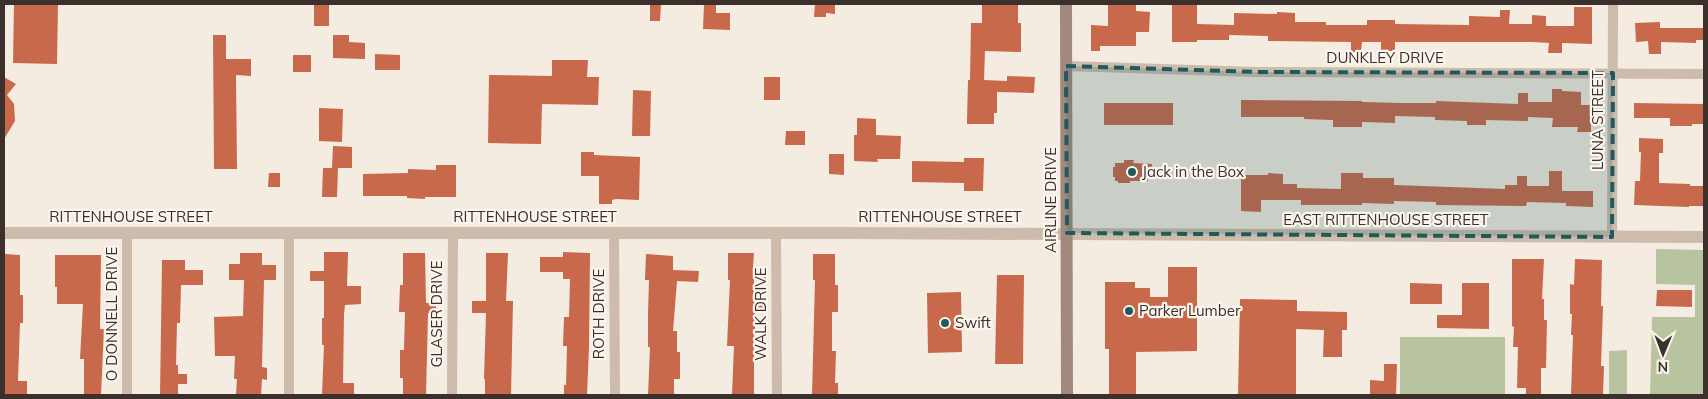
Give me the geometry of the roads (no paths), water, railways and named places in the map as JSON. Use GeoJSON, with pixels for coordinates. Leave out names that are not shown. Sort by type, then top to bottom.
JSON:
{"type":"FeatureCollection","features":[{"type":"Feature","properties":{"kind":"main road","name":"AIRLINE DRIVE"},"geometry":{"type":"LineString","coordinates":[[1066,4],[1067,395]]}},
{"type":"Feature","properties":{"kind":"street","name":"LUNA STREET"},"geometry":{"type":"LineString","coordinates":[[1612,237],[1613,4]]}},
{"type":"Feature","properties":{"kind":"street","name":"DUNKLEY DRIVE"},"geometry":{"type":"LineString","coordinates":[[1066,66],[1257,72],[1704,74]]}},
{"type":"Feature","properties":{"kind":"street","name":"RITTENHOUSE STREET"},"geometry":{"type":"LineString","coordinates":[[4,233],[1067,233]]}},
{"type":"Feature","properties":{"kind":"street","name":"O DONNELL DRIVE"},"geometry":{"type":"LineString","coordinates":[[127,233],[127,395]]}},
{"type":"Feature","properties":{"kind":"street","name":"EAST RITTENHOUSE STREET"},"geometry":{"type":"LineString","coordinates":[[1067,233],[1704,237]]}},
{"type":"Feature","properties":{"kind":"street"},"geometry":{"type":"LineString","coordinates":[[289,234],[289,395]]}},
{"type":"Feature","properties":{"kind":"street","name":"GLASER DRIVE"},"geometry":{"type":"LineString","coordinates":[[452,395],[453,234]]}},
{"type":"Feature","properties":{"kind":"street","name":"ROTH DRIVE"},"geometry":{"type":"LineString","coordinates":[[614,234],[615,395]]}},
{"type":"Feature","properties":{"kind":"street","name":"WALK DRIVE"},"geometry":{"type":"LineString","coordinates":[[776,234],[777,395]]}},
{"type":"Feature","properties":{"kind":"place","name":"Jack in the Box"},"geometry":{"type":"Point","coordinates":[1132,172]}},
{"type":"Feature","properties":{"kind":"place","name":"Parker Lumber"},"geometry":{"type":"Point","coordinates":[1129,311]}},
{"type":"Feature","properties":{"kind":"place","name":"Swift"},"geometry":{"type":"Point","coordinates":[945,323]}}]}
